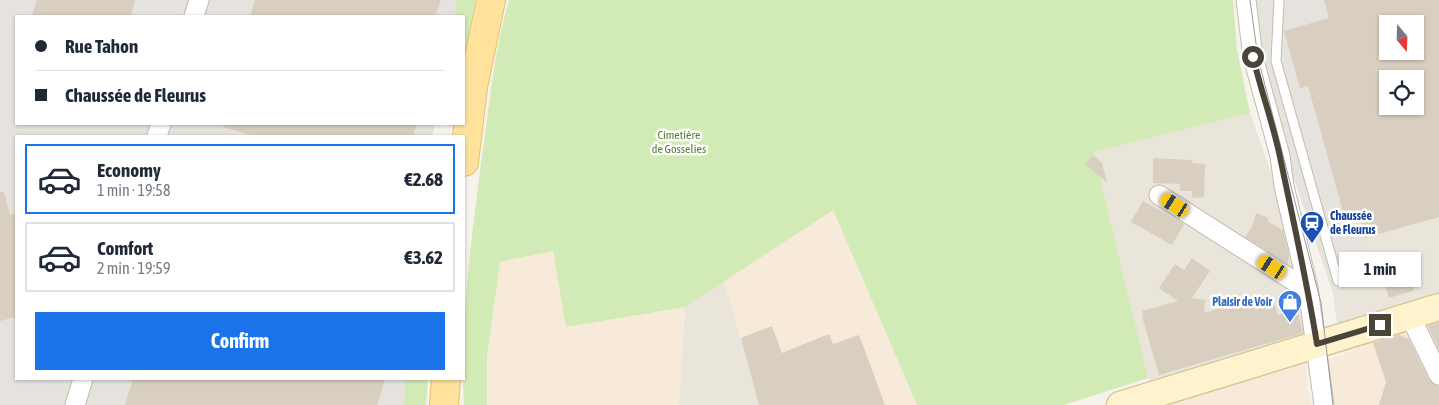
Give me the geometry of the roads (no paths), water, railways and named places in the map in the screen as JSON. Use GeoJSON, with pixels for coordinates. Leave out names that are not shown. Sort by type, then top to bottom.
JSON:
{"type":"FeatureCollection","features":[{"type":"Feature","properties":{"kind":"main road"},"geometry":{"type":"LineString","coordinates":[[465,154],[473,87],[490,0]]}},
{"type":"Feature","properties":{"kind":"main road"},"geometry":{"type":"LineString","coordinates":[[1120,405],[1439,307]]}},
{"type":"Feature","properties":{"kind":"main road"},"geometry":{"type":"LineString","coordinates":[[444,405],[446,380]]}},
{"type":"Feature","properties":{"kind":"street"},"geometry":{"type":"LineString","coordinates":[[194,15],[199,0]]}},
{"type":"Feature","properties":{"kind":"street"},"geometry":{"type":"LineString","coordinates":[[1246,0],[1253,57],[1280,156],[1284,186],[1308,288],[1324,405]]}},
{"type":"Feature","properties":{"kind":"street"},"geometry":{"type":"LineString","coordinates":[[1159,195],[1305,288],[1308,288]]}},
{"type":"Feature","properties":{"kind":"street"},"geometry":{"type":"LineString","coordinates":[[1410,316],[1439,376]]}},
{"type":"Feature","properties":{"kind":"street"},"geometry":{"type":"LineString","coordinates":[[75,405],[83,380]]}},
{"type":"Feature","properties":{"kind":"lane"},"geometry":{"type":"LineString","coordinates":[[1279,0],[1276,61],[1338,281]]}},
{"type":"Feature","properties":{"kind":"tram line"},"geometry":{"type":"LineString","coordinates":[[1250,0],[1258,58],[1321,303],[1333,405]]}},
{"type":"Feature","properties":{"kind":"place","name":"Chaussée de Fleurus"},"geometry":{"type":"Point","coordinates":[1312,244]}},
{"type":"Feature","properties":{"kind":"place","name":"Plaisir de Voir"},"geometry":{"type":"Point","coordinates":[1290,323]}},
{"type":"Feature","properties":{"kind":"park label","name":"Cimetière de Gosselies"},"geometry":{"type":"Point","coordinates":[679,142]}}]}
